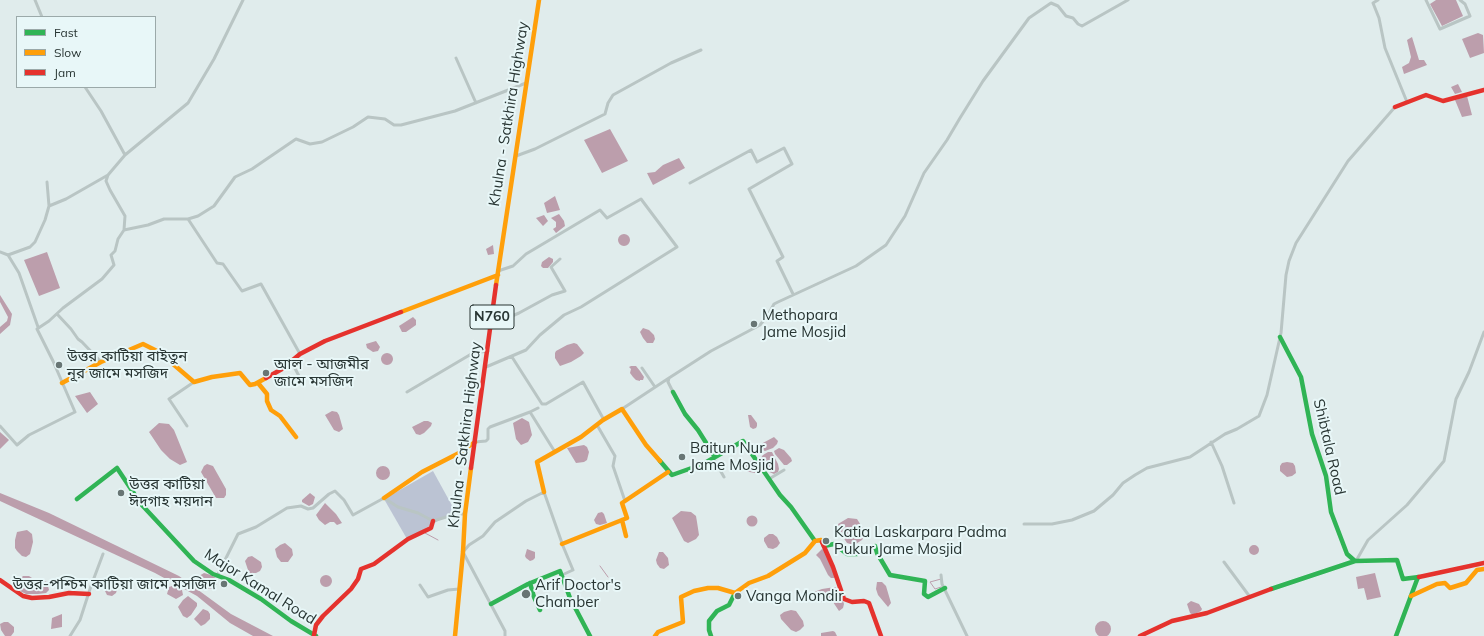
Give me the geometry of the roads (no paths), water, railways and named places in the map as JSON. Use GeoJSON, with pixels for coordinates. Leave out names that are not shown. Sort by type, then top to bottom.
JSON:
{"type":"FeatureCollection","features":[{"type":"Feature","properties":{"kind":"main road","name":"Khulna - Satkhira Highway"},"geometry":{"type":"LineString","coordinates":[[455,636],[465,514],[498,273],[539,0]]}},
{"type":"Feature","properties":{"kind":"main road"},"geometry":{"type":"LineString","coordinates":[[1395,107],[1426,95],[1443,101],[1484,90]]}},
{"type":"Feature","properties":{"kind":"main road"},"geometry":{"type":"LineString","coordinates":[[62,383],[101,362],[143,344],[159,352],[194,382],[212,377],[240,373],[250,385],[258,383],[282,369],[300,354],[342,334],[498,273]]}},
{"type":"Feature","properties":{"kind":"main road","name":"Shibtala Road"},"geometry":{"type":"LineString","coordinates":[[1280,337],[1301,377],[1312,434],[1326,476],[1331,512],[1347,554],[1355,561]]}},
{"type":"Feature","properties":{"kind":"main road"},"geometry":{"type":"LineString","coordinates":[[258,383],[267,394],[267,401],[271,410],[280,416],[296,437]]}},
{"type":"Feature","properties":{"kind":"main road"},"geometry":{"type":"LineString","coordinates":[[673,392],[685,414],[698,430],[714,457]]}},
{"type":"Feature","properties":{"kind":"main road"},"geometry":{"type":"LineString","coordinates":[[544,492],[536,462],[581,437],[622,409],[646,445],[672,475],[703,464],[743,441],[769,479],[816,541]]}},
{"type":"Feature","properties":{"kind":"main road"},"geometry":{"type":"LineString","coordinates":[[384,498],[422,472],[459,454],[475,442]]}},
{"type":"Feature","properties":{"kind":"main road","name":"Major Kamal Road"},"geometry":{"type":"LineString","coordinates":[[77,499],[117,468],[141,504],[177,544],[198,564],[217,576],[229,580],[261,599],[291,621],[315,635]]}},
{"type":"Feature","properties":{"kind":"main road"},"geometry":{"type":"LineString","coordinates":[[562,544],[627,518],[622,503],[668,472]]}},
{"type":"Feature","properties":{"kind":"main road"},"geometry":{"type":"LineString","coordinates":[[315,635],[316,625],[323,616],[351,589],[358,579],[361,569],[374,564],[408,539],[431,528],[433,520]]}},
{"type":"Feature","properties":{"kind":"main road"},"geometry":{"type":"LineString","coordinates":[[622,520],[626,536]]}},
{"type":"Feature","properties":{"kind":"main road"},"geometry":{"type":"LineString","coordinates":[[711,636],[709,621],[717,611],[729,605],[735,594],[749,583],[768,576],[804,554],[816,541],[821,540],[838,580],[844,599],[852,602],[864,601],[869,603],[881,636]]}},
{"type":"Feature","properties":{"kind":"main road"},"geometry":{"type":"LineString","coordinates":[[824,546],[834,544],[847,554],[857,554],[875,546],[877,553],[890,575],[925,581],[924,594],[928,597],[945,588]]}},
{"type":"Feature","properties":{"kind":"main road"},"geometry":{"type":"LineString","coordinates":[[1140,636],[1172,621],[1207,613],[1298,579],[1355,561],[1397,560],[1403,579],[1418,578],[1484,563]]}},
{"type":"Feature","properties":{"kind":"main road"},"geometry":{"type":"LineString","coordinates":[[1411,596],[1437,584],[1445,583],[1450,588],[1466,583],[1478,570],[1484,569]]}},
{"type":"Feature","properties":{"kind":"main road"},"geometry":{"type":"LineString","coordinates":[[491,604],[530,583],[560,571],[570,598],[590,636]]}},
{"type":"Feature","properties":{"kind":"main road"},"geometry":{"type":"LineString","coordinates":[[1396,636],[1418,578]]}},
{"type":"Feature","properties":{"kind":"main road"},"geometry":{"type":"LineString","coordinates":[[0,580],[23,596],[32,598],[49,597],[69,593],[89,594]]}},
{"type":"Feature","properties":{"kind":"main road"},"geometry":{"type":"LineString","coordinates":[[530,583],[540,610]]}},
{"type":"Feature","properties":{"kind":"main road"},"geometry":{"type":"LineString","coordinates":[[655,636],[658,632],[683,622],[681,597],[694,591],[708,588],[718,588],[735,594]]}},
{"type":"Feature","properties":{"kind":"street"},"geometry":{"type":"LineString","coordinates":[[35,0],[42,16]]}},
{"type":"Feature","properties":{"kind":"street"},"geometry":{"type":"LineString","coordinates":[[49,206],[108,175],[125,155],[188,103],[214,59],[243,0]]}},
{"type":"Feature","properties":{"kind":"street"},"geometry":{"type":"LineString","coordinates":[[622,409],[711,351],[760,325],[774,304],[856,266],[886,245],[905,216],[924,174],[948,140],[983,81],[1029,18],[1051,3],[1058,6],[1066,16],[1073,18],[1082,26],[1128,0]]}},
{"type":"Feature","properties":{"kind":"street"},"geometry":{"type":"LineString","coordinates":[[1378,0],[1373,3],[1379,18],[1386,48],[1407,102]]}},
{"type":"Feature","properties":{"kind":"street"},"geometry":{"type":"LineString","coordinates":[[1426,0],[1440,29],[1470,16],[1465,4],[1460,0]]}},
{"type":"Feature","properties":{"kind":"street"},"geometry":{"type":"LineString","coordinates":[[515,157],[535,149],[605,114],[608,103],[613,95],[671,63],[701,50]]}},
{"type":"Feature","properties":{"kind":"street"},"geometry":{"type":"LineString","coordinates":[[456,58],[476,103]]}},
{"type":"Feature","properties":{"kind":"street"},"geometry":{"type":"LineString","coordinates":[[124,230],[148,225],[164,219],[188,219],[198,216],[214,206],[235,177],[252,169],[296,139],[310,144],[322,142],[353,127],[368,117],[385,119],[394,125],[402,125],[455,111],[526,83]]}},
{"type":"Feature","properties":{"kind":"street"},"geometry":{"type":"LineString","coordinates":[[86,88],[101,111],[125,155]]}},
{"type":"Feature","properties":{"kind":"street"},"geometry":{"type":"LineString","coordinates":[[1024,524],[1052,524],[1072,520],[1094,511],[1113,495],[1123,483],[1147,468],[1190,457],[1211,442],[1236,430],[1259,416],[1267,395],[1280,337],[1286,275],[1289,261],[1296,244],[1348,161],[1395,107]]}},
{"type":"Feature","properties":{"kind":"street"},"geometry":{"type":"LineString","coordinates":[[690,183],[751,150],[757,162],[784,148],[792,164],[749,189],[783,258],[777,262],[793,294]]}},
{"type":"Feature","properties":{"kind":"street"},"geometry":{"type":"LineString","coordinates":[[38,327],[49,321],[108,274],[114,265],[111,255],[115,251],[118,239],[124,230],[125,216],[106,181],[108,175]]}},
{"type":"Feature","properties":{"kind":"street"},"geometry":{"type":"LineString","coordinates":[[8,255],[30,247],[35,242],[45,220],[49,206],[47,182]]}},
{"type":"Feature","properties":{"kind":"street"},"geometry":{"type":"LineString","coordinates":[[486,367],[526,350],[540,335],[564,315],[581,308],[677,247],[641,199],[607,218],[600,210],[526,254],[513,266],[498,273]]}},
{"type":"Feature","properties":{"kind":"street"},"geometry":{"type":"LineString","coordinates":[[188,219],[217,263],[223,264],[242,291],[261,284],[300,354]]}},
{"type":"Feature","properties":{"kind":"street"},"geometry":{"type":"LineString","coordinates":[[0,252],[8,255],[19,273],[38,327],[37,329],[75,412],[30,435],[17,445],[0,426]]}},
{"type":"Feature","properties":{"kind":"street"},"geometry":{"type":"LineString","coordinates":[[491,325],[519,313],[552,295],[565,291],[551,268],[560,259]]}},
{"type":"Feature","properties":{"kind":"street"},"geometry":{"type":"LineString","coordinates":[[56,314],[101,362]]}},
{"type":"Feature","properties":{"kind":"street"},"geometry":{"type":"LineString","coordinates":[[1355,561],[1368,540],[1407,504],[1444,460],[1456,398],[1470,372],[1484,332]]}},
{"type":"Feature","properties":{"kind":"street"},"geometry":{"type":"LineString","coordinates":[[745,333],[748,338]]}},
{"type":"Feature","properties":{"kind":"street"},"geometry":{"type":"LineString","coordinates":[[407,392],[473,353],[488,351]]}},
{"type":"Feature","properties":{"kind":"street"},"geometry":{"type":"LineString","coordinates":[[512,357],[542,404],[546,404],[582,382],[604,420]]}},
{"type":"Feature","properties":{"kind":"street"},"geometry":{"type":"LineString","coordinates":[[291,360],[299,376]]}},
{"type":"Feature","properties":{"kind":"street"},"geometry":{"type":"LineString","coordinates":[[642,368],[655,387]]}},
{"type":"Feature","properties":{"kind":"street"},"geometry":{"type":"LineString","coordinates":[[669,378],[668,382],[673,392]]}},
{"type":"Feature","properties":{"kind":"street"},"geometry":{"type":"LineString","coordinates":[[187,426],[169,399],[194,382]]}},
{"type":"Feature","properties":{"kind":"street"},"geometry":{"type":"LineString","coordinates":[[475,442],[486,441],[488,439],[488,429],[490,427],[538,408]]}},
{"type":"Feature","properties":{"kind":"street"},"geometry":{"type":"LineString","coordinates":[[530,412],[555,452]]}},
{"type":"Feature","properties":{"kind":"street"},"geometry":{"type":"LineString","coordinates":[[597,425],[615,456],[613,466],[625,501]]}},
{"type":"Feature","properties":{"kind":"street"},"geometry":{"type":"LineString","coordinates":[[1211,442],[1222,466],[1234,503]]}},
{"type":"Feature","properties":{"kind":"street"},"geometry":{"type":"LineString","coordinates":[[714,457],[724,477]]}},
{"type":"Feature","properties":{"kind":"street"},"geometry":{"type":"LineString","coordinates":[[769,479],[784,470]]}},
{"type":"Feature","properties":{"kind":"street"},"geometry":{"type":"LineString","coordinates":[[217,576],[238,534],[256,526],[288,508],[301,506],[308,509],[313,508],[329,494],[335,491],[344,500],[353,515],[384,498],[398,507],[418,513],[433,520],[456,514],[465,514]]}},
{"type":"Feature","properties":{"kind":"street"},"geometry":{"type":"LineString","coordinates":[[505,636],[505,630],[463,552],[469,545],[483,536],[495,522],[526,501],[544,492],[562,544],[573,570],[562,575]]}},
{"type":"Feature","properties":{"kind":"street"},"geometry":{"type":"LineString","coordinates":[[70,636],[80,620],[103,554]]}},
{"type":"Feature","properties":{"kind":"street"},"geometry":{"type":"LineString","coordinates":[[1224,562],[1250,597]]}},
{"type":"Feature","properties":{"kind":"street"},"geometry":{"type":"LineString","coordinates":[[941,575],[945,588],[967,636]]}},
{"type":"Feature","properties":{"kind":"street"},"geometry":{"type":"LineString","coordinates":[[420,586],[428,597],[448,590],[459,589]]}},
{"type":"Feature","properties":{"kind":"waterway"},"geometry":{"type":"LineString","coordinates":[[425,533],[438,540]]}},
{"type":"Feature","properties":{"kind":"waterway"},"geometry":{"type":"LineString","coordinates":[[600,566],[608,577]]}},
{"type":"Feature","properties":{"kind":"waterway"},"geometry":{"type":"LineString","coordinates":[[941,579],[930,582],[935,589],[941,587]]}},
{"type":"Feature","properties":{"kind":"place","name":"Methopara Jame Mosjid"},"geometry":{"type":"Point","coordinates":[754,324]}},
{"type":"Feature","properties":{"kind":"place","name":"উত্তর কাটিয়া বাইতুন নূর জামে মসজিদ"},"geometry":{"type":"Point","coordinates":[59,365]}},
{"type":"Feature","properties":{"kind":"place","name":"আল - আজমীর জামে মসজিদ"},"geometry":{"type":"Point","coordinates":[266,373]}},
{"type":"Feature","properties":{"kind":"place","name":"Baitun Nur Jame Mosjid"},"geometry":{"type":"Point","coordinates":[682,457]}},
{"type":"Feature","properties":{"kind":"place","name":"উত্তর কাটিয়া ঈদগাহ ময়দান"},"geometry":{"type":"Point","coordinates":[121,493]}},
{"type":"Feature","properties":{"kind":"place","name":"Katia Laskarpara Padma Pukur Jame Mosjid"},"geometry":{"type":"Point","coordinates":[826,541]}},
{"type":"Feature","properties":{"kind":"place","name":"উত্তর-পশ্চিম কাটিয়া জামে মসজিদ"},"geometry":{"type":"Point","coordinates":[224,584]}},
{"type":"Feature","properties":{"kind":"place","name":"Arif Doctor's Chamber"},"geometry":{"type":"Point","coordinates":[526,594]}},
{"type":"Feature","properties":{"kind":"place","name":"Vanga Mondir"},"geometry":{"type":"Point","coordinates":[738,596]}}]}
